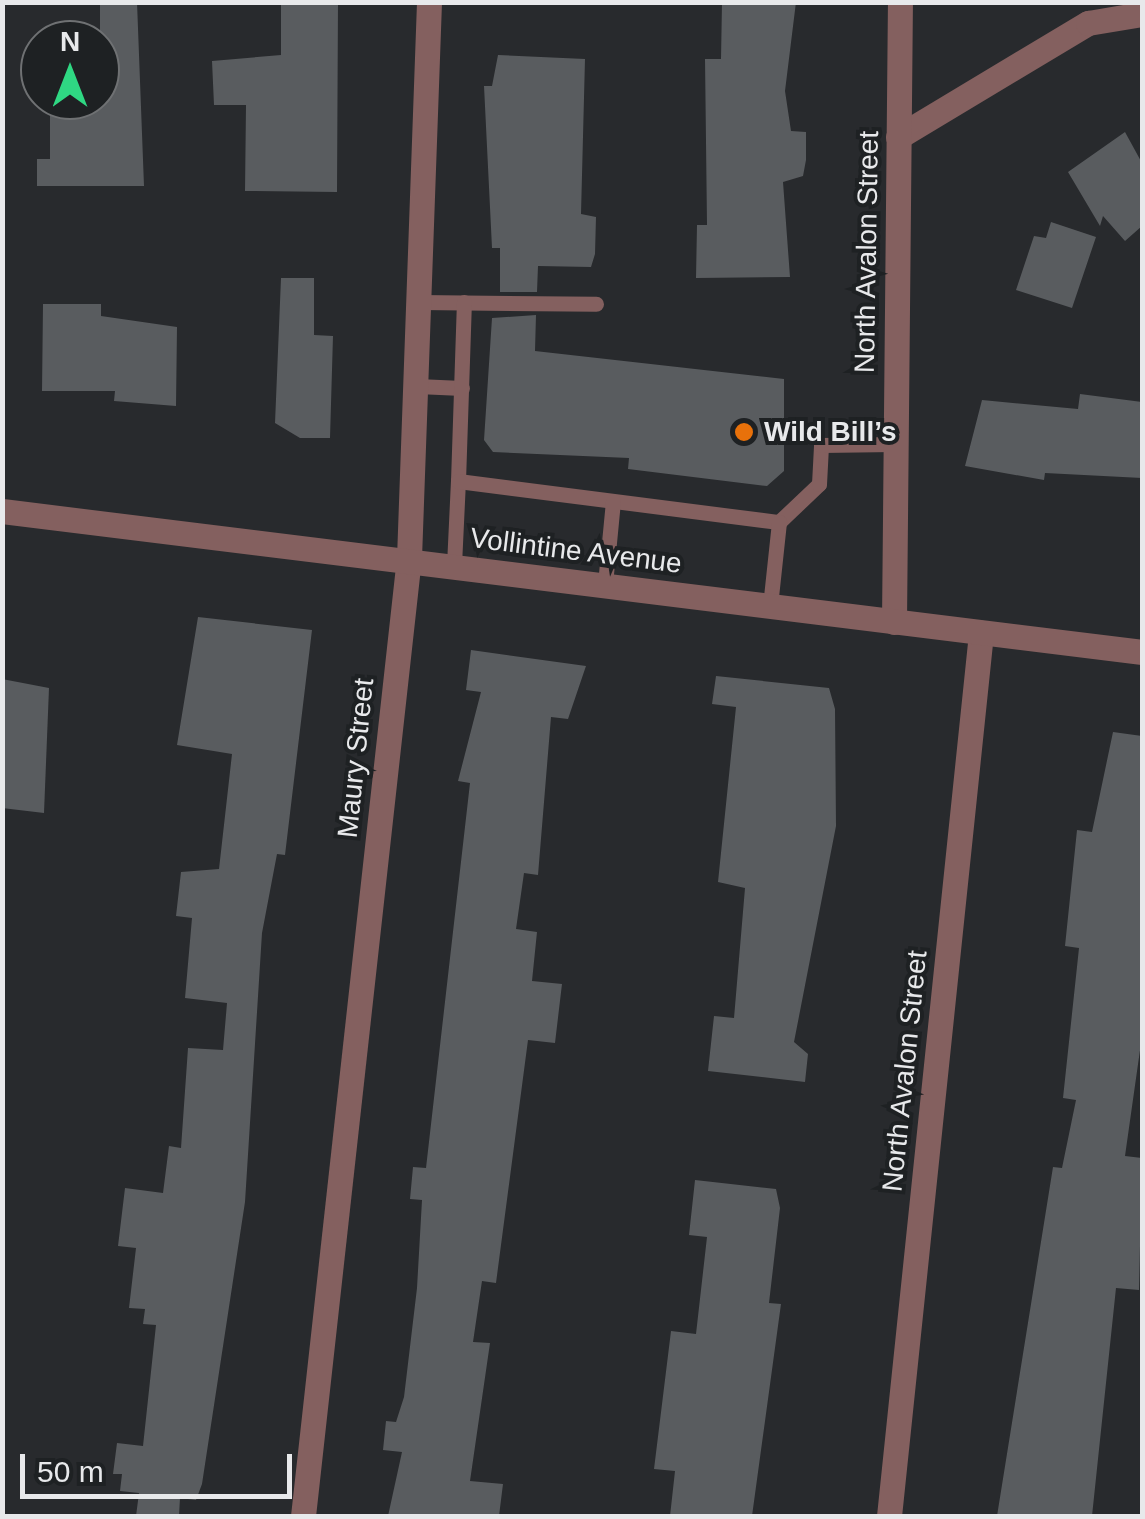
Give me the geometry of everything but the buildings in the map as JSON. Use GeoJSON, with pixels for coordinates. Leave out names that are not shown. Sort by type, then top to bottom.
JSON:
{"type":"FeatureCollection","features":[{"type":"Feature","properties":{"kind":"street","name":"Maury Street"},"geometry":{"type":"LineString","coordinates":[[303,1516],[408,558],[418,386],[429,2]]}},
{"type":"Feature","properties":{"kind":"street","name":"North Avalon Street"},"geometry":{"type":"LineString","coordinates":[[894,622],[900,2]]}},
{"type":"Feature","properties":{"kind":"street"},"geometry":{"type":"LineString","coordinates":[[898,137],[1088,23],[1142,14]]}},
{"type":"Feature","properties":{"kind":"street","name":"Vollintine Avenue"},"geometry":{"type":"LineString","coordinates":[[2,511],[408,558],[1142,652]]}},
{"type":"Feature","properties":{"kind":"street","name":"North Avalon Street"},"geometry":{"type":"LineString","coordinates":[[889,1516],[981,632]]}},
{"type":"Feature","properties":{"kind":"lane"},"geometry":{"type":"LineString","coordinates":[[419,302],[596,304]]}},
{"type":"Feature","properties":{"kind":"lane"},"geometry":{"type":"LineString","coordinates":[[454,565],[464,302]]}},
{"type":"Feature","properties":{"kind":"lane"},"geometry":{"type":"LineString","coordinates":[[418,386],[462,388]]}},
{"type":"Feature","properties":{"kind":"lane"},"geometry":{"type":"LineString","coordinates":[[770,606],[779,522],[819,484],[821,445],[894,444]]}},
{"type":"Feature","properties":{"kind":"lane"},"geometry":{"type":"LineString","coordinates":[[458,482],[779,522]]}},
{"type":"Feature","properties":{"kind":"lane"},"geometry":{"type":"LineString","coordinates":[[605,584],[613,501]]}},
{"type":"Feature","properties":{"kind":"place","name":"Wild Bill’s"},"geometry":{"type":"Point","coordinates":[744,432]}}]}
